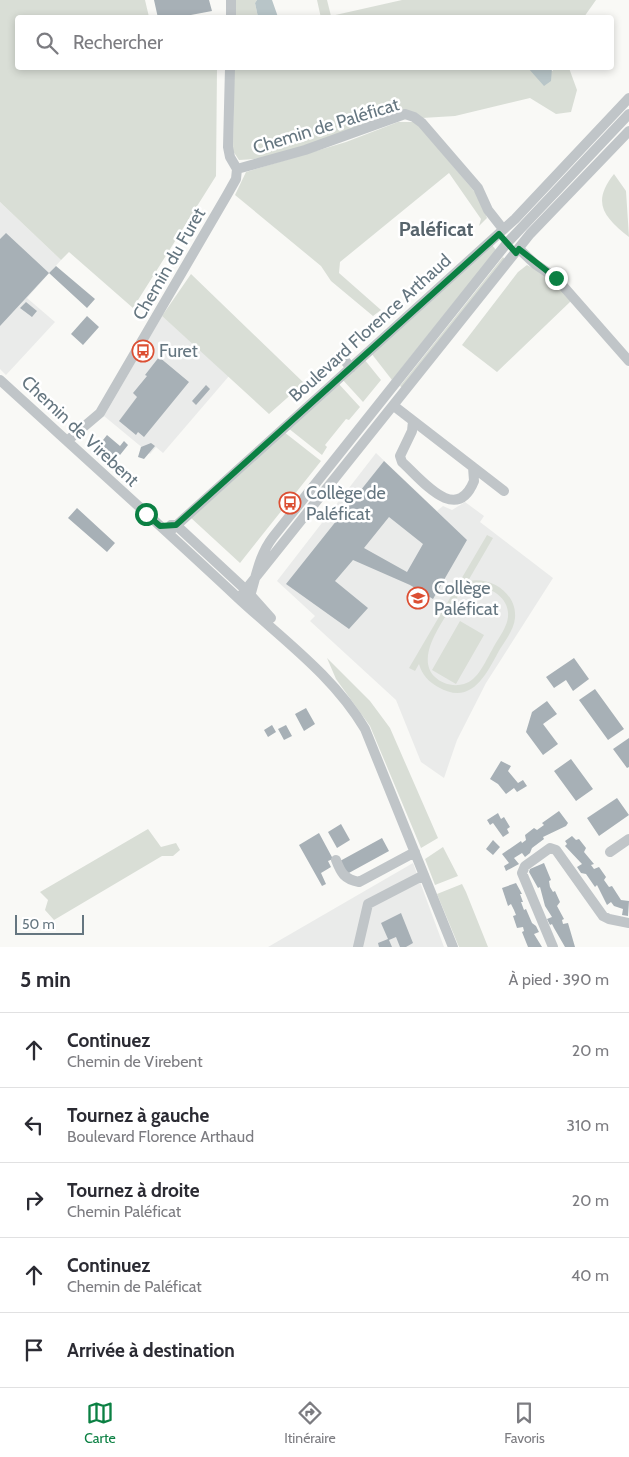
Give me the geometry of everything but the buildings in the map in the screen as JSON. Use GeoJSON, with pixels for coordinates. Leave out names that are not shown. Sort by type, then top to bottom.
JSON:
{"type":"FeatureCollection","features":[{"type":"Feature","properties":{"kind":"street"},"geometry":{"type":"LineString","coordinates":[[231,0],[231,15]]}},
{"type":"Feature","properties":{"kind":"street","name":"Chemin de Paléficat"},"geometry":{"type":"LineString","coordinates":[[230,70],[228,147],[230,157],[236,169],[305,150],[405,114],[414,117],[422,123],[472,181],[483,196],[488,210],[503,230]]}},
{"type":"Feature","properties":{"kind":"street","name":"Boulevard Florence Arthaud"},"geometry":{"type":"LineString","coordinates":[[168,533],[503,230],[629,98]]}},
{"type":"Feature","properties":{"kind":"street"},"geometry":{"type":"LineString","coordinates":[[257,576],[258,563],[270,541],[507,243],[629,114]]}},
{"type":"Feature","properties":{"kind":"street"},"geometry":{"type":"LineString","coordinates":[[245,597],[257,576],[519,249],[629,130]]}},
{"type":"Feature","properties":{"kind":"street","name":"Chemin du Furet"},"geometry":{"type":"LineString","coordinates":[[66,441],[100,413],[236,179],[236,169]]}},
{"type":"Feature","properties":{"kind":"street"},"geometry":{"type":"LineString","coordinates":[[503,230],[515,235]]}},
{"type":"Feature","properties":{"kind":"street"},"geometry":{"type":"LineString","coordinates":[[503,230],[507,243],[519,249],[556,278],[629,361]]}},
{"type":"Feature","properties":{"kind":"street"},"geometry":{"type":"LineString","coordinates":[[515,235],[519,249]]}},
{"type":"Feature","properties":{"kind":"street"},"geometry":{"type":"LineString","coordinates":[[342,357],[351,368]]}},
{"type":"Feature","properties":{"kind":"street","name":"Chemin de Virebent"},"geometry":{"type":"LineString","coordinates":[[0,380],[160,526],[245,597]]}},
{"type":"Feature","properties":{"kind":"street"},"geometry":{"type":"LineString","coordinates":[[394,406],[504,491]]}},
{"type":"Feature","properties":{"kind":"street"},"geometry":{"type":"LineString","coordinates":[[413,421],[412,431],[400,456],[402,462],[440,496],[453,501],[460,499],[474,481],[473,467]]}},
{"type":"Feature","properties":{"kind":"street"},"geometry":{"type":"LineString","coordinates":[[160,526],[176,525]]}},
{"type":"Feature","properties":{"kind":"street","name":"Chemin de Virebent"},"geometry":{"type":"LineString","coordinates":[[176,525],[303,654],[348,704],[365,729],[453,947]]}},
{"type":"Feature","properties":{"kind":"street"},"geometry":{"type":"LineString","coordinates":[[610,852],[629,839]]}},
{"type":"Feature","properties":{"kind":"street"},"geometry":{"type":"LineString","coordinates":[[553,947],[522,873],[525,866],[550,848],[556,850],[603,916],[609,920],[629,923]]}},
{"type":"Feature","properties":{"kind":"street"},"geometry":{"type":"LineString","coordinates":[[336,860],[342,874],[348,880],[359,882],[414,852]]}},
{"type":"Feature","properties":{"kind":"street"},"geometry":{"type":"LineString","coordinates":[[358,947],[368,904],[424,875]]}},
{"type":"Feature","properties":{"kind":"shaded area"},"geometry":{"type":"Polygon","coordinates":[[[0,0],[145,0],[149,15],[15,15],[15,70],[217,70],[216,176],[133,308],[69,252],[61,260],[0,202],[0,0]]]}},
{"type":"Feature","properties":{"kind":"shaded area"},"geometry":{"type":"Polygon","coordinates":[[[235,0],[257,0],[255,3],[258,15],[235,15],[235,0]]]}},
{"type":"Feature","properties":{"kind":"shaded area"},"geometry":{"type":"Polygon","coordinates":[[[257,0],[272,0],[277,15],[258,15],[255,3],[257,0]]]}},
{"type":"Feature","properties":{"kind":"shaded area"},"geometry":{"type":"Polygon","coordinates":[[[317,0],[327,0],[331,15],[320,15],[317,0]]]}},
{"type":"Feature","properties":{"kind":"shaded area"},"geometry":{"type":"Polygon","coordinates":[[[402,0],[596,0],[585,15],[335,15],[402,0]]]}},
{"type":"Feature","properties":{"kind":"shaded area"},"geometry":{"type":"Polygon","coordinates":[[[234,70],[570,70],[577,90],[571,112],[556,114],[530,98],[455,116],[422,118],[406,111],[324,142],[282,154],[239,160],[233,151],[234,70]]]}},
{"type":"Feature","properties":{"kind":"shaded area"},"geometry":{"type":"Polygon","coordinates":[[[530,70],[552,70],[551,81],[544,86],[530,70]]]}},
{"type":"Feature","properties":{"kind":"shaded area"},"geometry":{"type":"Polygon","coordinates":[[[398,122],[416,122],[479,197],[487,218],[479,226],[481,219],[449,173],[340,262],[339,273],[381,310],[373,316],[331,281],[321,266],[235,195],[246,172],[346,142],[398,122]]]}},
{"type":"Feature","properties":{"kind":"shaded area"},"geometry":{"type":"Polygon","coordinates":[[[614,174],[626,191],[629,237],[607,216],[602,201],[607,184],[614,174]]]}},
{"type":"Feature","properties":{"kind":"shaded area"},"geometry":{"type":"Polygon","coordinates":[[[0,202],[61,260],[27,298],[55,322],[6,375],[0,369],[0,202]]]}},
{"type":"Feature","properties":{"kind":"shaded area"},"geometry":{"type":"Polygon","coordinates":[[[492,245],[496,250],[392,380],[371,353],[492,245]]]}},
{"type":"Feature","properties":{"kind":"shaded area"},"geometry":{"type":"Polygon","coordinates":[[[503,257],[506,261],[404,389],[400,386],[503,257]]]}},
{"type":"Feature","properties":{"kind":"shaded area"},"geometry":{"type":"Polygon","coordinates":[[[527,265],[552,279],[571,301],[497,372],[462,345],[518,272],[527,265]]]}},
{"type":"Feature","properties":{"kind":"shaded area"},"geometry":{"type":"Polygon","coordinates":[[[191,274],[304,383],[269,414],[162,316],[191,274]]]}},
{"type":"Feature","properties":{"kind":"shaded area"},"geometry":{"type":"Polygon","coordinates":[[[162,316],[229,376],[163,453],[156,447],[150,454],[104,416],[162,316]]]}},
{"type":"Feature","properties":{"kind":"shaded area"},"geometry":{"type":"Polygon","coordinates":[[[364,359],[381,380],[363,402],[342,379],[364,359]]]}},
{"type":"Feature","properties":{"kind":"shaded area"},"geometry":{"type":"Polygon","coordinates":[[[338,383],[360,407],[349,420],[346,419],[325,445],[327,447],[322,455],[288,428],[338,383]]]}},
{"type":"Feature","properties":{"kind":"shaded area"},"geometry":{"type":"Polygon","coordinates":[[[284,432],[321,461],[240,563],[190,517],[284,432]]]}},
{"type":"Feature","properties":{"kind":"shaded area","name":"Collège Paléficat"},"geometry":{"type":"Polygon","coordinates":[[[376,453],[437,511],[443,506],[452,510],[465,502],[484,516],[480,522],[553,578],[486,683],[457,740],[444,778],[421,762],[396,700],[310,621],[315,616],[277,581],[376,453]]]}},
{"type":"Feature","properties":{"kind":"shaded area"},"geometry":{"type":"Polygon","coordinates":[[[487,535],[493,538],[468,581],[477,580],[494,584],[501,588],[512,601],[515,618],[513,626],[490,668],[477,684],[469,690],[460,693],[450,692],[435,685],[424,675],[419,664],[415,671],[409,668],[487,535]],[[475,587],[463,591],[434,636],[428,658],[429,668],[435,677],[445,683],[460,685],[473,679],[484,665],[505,627],[508,619],[506,604],[497,594],[475,587]]]}},
{"type":"Feature","properties":{"kind":"shaded area"},"geometry":{"type":"Polygon","coordinates":[[[460,621],[484,635],[456,684],[432,670],[460,621]]]}},
{"type":"Feature","properties":{"kind":"shaded area"},"geometry":{"type":"Polygon","coordinates":[[[327,658],[370,701],[390,728],[438,838],[421,848],[370,726],[336,679],[327,658]]]}},
{"type":"Feature","properties":{"kind":"shaded area"},"geometry":{"type":"Polygon","coordinates":[[[148,829],[161,847],[176,843],[180,850],[173,856],[162,856],[54,920],[45,910],[48,900],[40,892],[148,829]]]}},
{"type":"Feature","properties":{"kind":"shaded area"},"geometry":{"type":"Polygon","coordinates":[[[443,847],[458,876],[435,885],[425,859],[443,847]]]}},
{"type":"Feature","properties":{"kind":"shaded area"},"geometry":{"type":"Polygon","coordinates":[[[413,863],[444,947],[268,947],[413,863]]]}},
{"type":"Feature","properties":{"kind":"shaded area"},"geometry":{"type":"Polygon","coordinates":[[[462,884],[488,947],[459,947],[437,894],[462,884]]]}},
{"type":"Feature","properties":{"kind":"place","name":"Furet"},"geometry":{"type":"Point","coordinates":[143,351]}},
{"type":"Feature","properties":{"kind":"place","name":"Collège de Paléficat"},"geometry":{"type":"Point","coordinates":[290,503]}},
{"type":"Feature","properties":{"kind":"place","name":"Collège Paléficat"},"geometry":{"type":"Point","coordinates":[418,598]}},
{"type":"Feature","properties":{"kind":"district","name":"Paléficat"},"geometry":{"type":"Point","coordinates":[436,229]}},
{"type":"Feature","properties":{"kind":"route"},"geometry":{"type":"LineString","coordinates":[[146,514],[160,526],[176,525],[499,234],[516,253],[519,249],[535,264],[556,278]]}}]}
